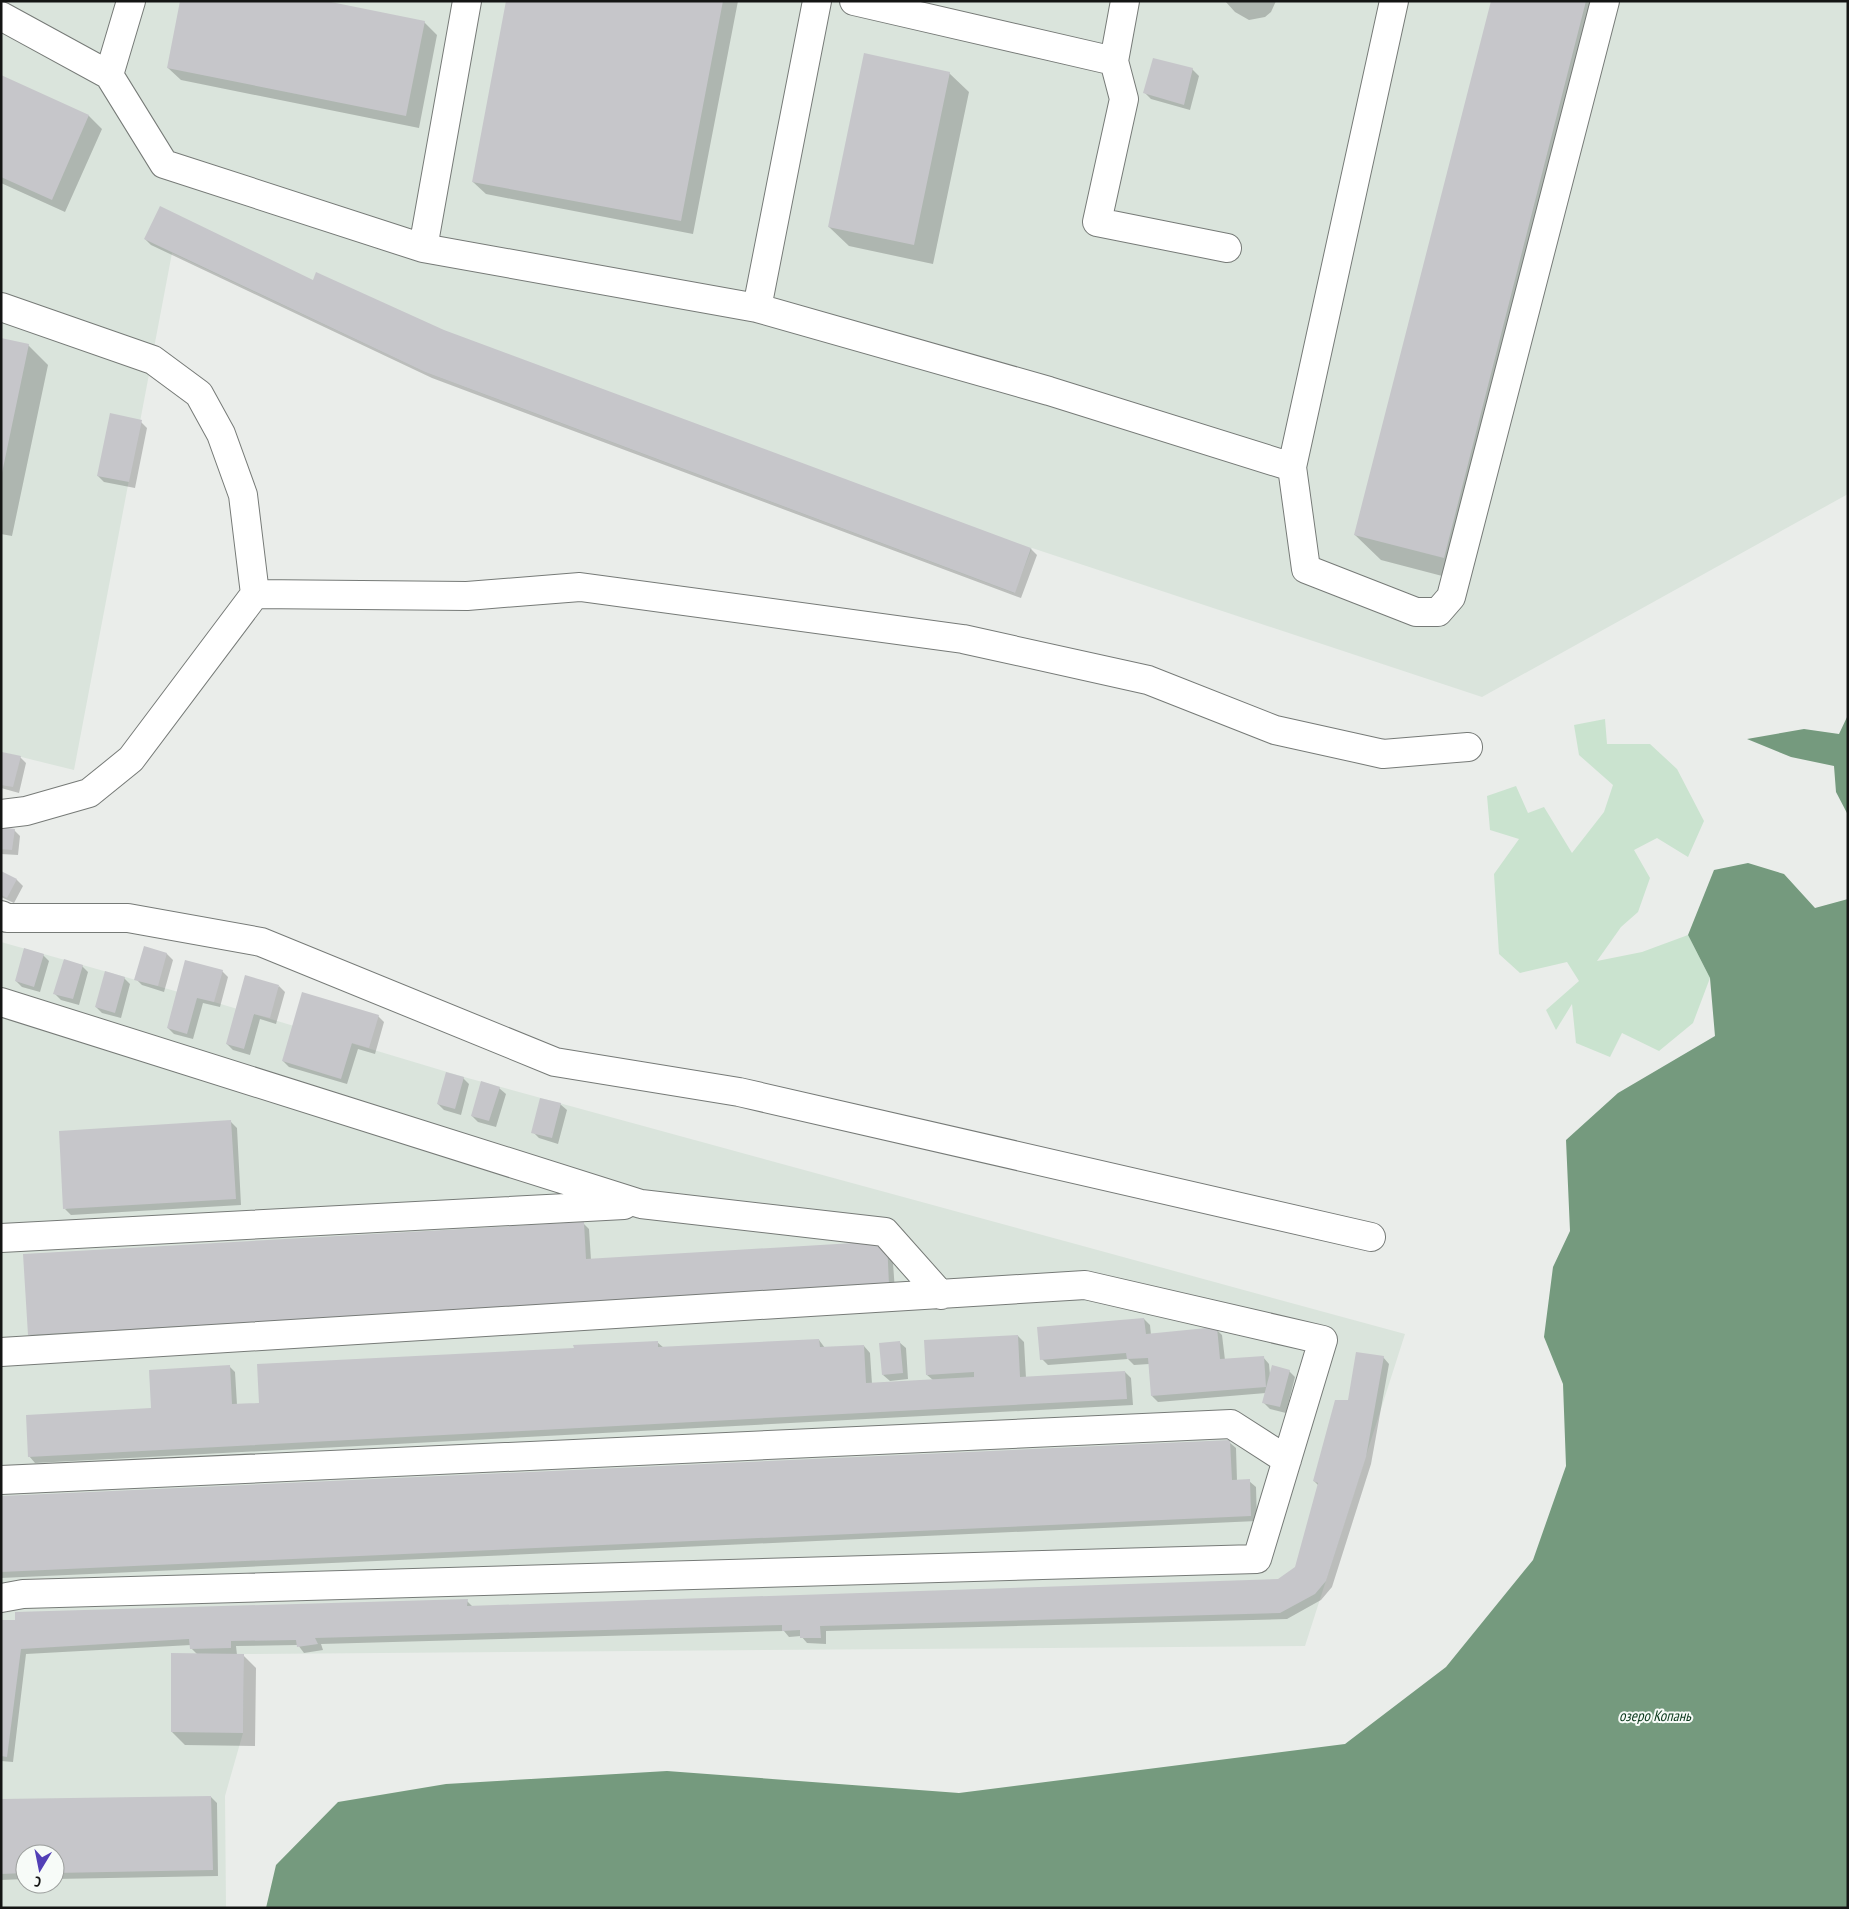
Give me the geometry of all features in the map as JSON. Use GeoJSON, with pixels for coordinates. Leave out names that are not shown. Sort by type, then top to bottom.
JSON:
{"type":"FeatureCollection","features":[{"type":"Feature","properties":{"kind":"lane"},"geometry":{"type":"LineString","coordinates":[[110,75],[131,1]]}},
{"type":"Feature","properties":{"kind":"lane"},"geometry":{"type":"LineString","coordinates":[[423,248],[467,1]]}},
{"type":"Feature","properties":{"kind":"lane"},"geometry":{"type":"LineString","coordinates":[[757,308],[817,1]]}},
{"type":"Feature","properties":{"kind":"lane"},"geometry":{"type":"LineString","coordinates":[[854,1],[1114,61]]}},
{"type":"Feature","properties":{"kind":"lane"},"geometry":{"type":"LineString","coordinates":[[1125,1],[1114,61],[1124,99],[1098,222],[1227,248]]}},
{"type":"Feature","properties":{"kind":"lane"},"geometry":{"type":"LineString","coordinates":[[1394,1],[1292,467],[1306,569],[1416,612],[1438,612],[1451,597],[1605,1]]}},
{"type":"Feature","properties":{"kind":"lane"},"geometry":{"type":"LineString","coordinates":[[1,16],[110,75],[164,164],[423,248],[757,308],[1049,391],[1292,467]]}},
{"type":"Feature","properties":{"kind":"lane"},"geometry":{"type":"LineString","coordinates":[[1,307],[153,360],[199,394],[221,434],[243,495],[255,594],[131,759],[89,793],[26,811],[1,814]]}},
{"type":"Feature","properties":{"kind":"lane"},"geometry":{"type":"LineString","coordinates":[[255,594],[467,596],[580,587],[963,639],[1148,680],[1275,730],[1384,754],[1468,746]]}},
{"type":"Feature","properties":{"kind":"lane"},"geometry":{"type":"LineString","coordinates":[[1,915],[7,918],[128,918],[261,942],[554,1062],[739,1092],[1370,1237]]}},
{"type":"Feature","properties":{"kind":"lane"},"geometry":{"type":"LineString","coordinates":[[1,1002],[642,1204]]}},
{"type":"Feature","properties":{"kind":"lane"},"geometry":{"type":"LineString","coordinates":[[1,1238],[642,1204],[885,1232],[942,1295]]}},
{"type":"Feature","properties":{"kind":"lane"},"geometry":{"type":"LineString","coordinates":[[1,1352],[1085,1285],[1323,1340],[1257,1559],[43,1593],[1,1598]]}},
{"type":"Feature","properties":{"kind":"lane"},"geometry":{"type":"LineString","coordinates":[[1,1480],[1231,1424],[1287,1460]]}},
{"type":"Feature","properties":{"kind":"shaded area"},"geometry":{"type":"Polygon","coordinates":[[[1,1],[1848,1],[1848,494],[1482,697],[1032,548],[1014,593],[425,372],[172,253],[74,770],[1,752],[1,1]]]}},
{"type":"Feature","properties":{"kind":"shaded area"},"geometry":{"type":"Polygon","coordinates":[[[1605,719],[1607,744],[1650,744],[1677,769],[1704,821],[1688,857],[1657,838],[1634,850],[1650,878],[1638,912],[1621,927],[1597,961],[1642,952],[1688,935],[1710,978],[1693,1023],[1659,1051],[1622,1033],[1610,1057],[1576,1043],[1572,1004],[1556,1030],[1546,1010],[1579,981],[1567,962],[1520,973],[1499,954],[1494,874],[1519,839],[1490,830],[1487,796],[1516,786],[1528,813],[1544,807],[1572,853],[1604,812],[1613,785],[1579,755],[1574,725],[1605,719]]]}},
{"type":"Feature","properties":{"kind":"shaded area"},"geometry":{"type":"Polygon","coordinates":[[[1,942],[214,1002],[464,1077],[1405,1334],[1305,1646],[244,1654],[243,1733],[225,1796],[226,1908],[1,1908],[1,942]]]}},
{"type":"Feature","properties":{"kind":"water"},"geometry":{"type":"Polygon","coordinates":[[[1848,715],[1848,815],[1836,792],[1834,766],[1791,757],[1747,739],[1804,729],[1839,734],[1848,715]]]}},
{"type":"Feature","properties":{"kind":"water","name":"озеро Копань"},"geometry":{"type":"Polygon","coordinates":[[[1748,863],[1784,874],[1815,908],[1848,899],[1848,1908],[266,1908],[276,1865],[338,1802],[446,1784],[667,1771],[959,1793],[1345,1744],[1446,1667],[1533,1560],[1566,1466],[1563,1384],[1544,1337],[1553,1267],[1570,1231],[1566,1140],[1618,1093],[1715,1036],[1710,978],[1688,935],[1714,870],[1748,863]]]}},
{"type":"Feature","properties":{"kind":"building"},"geometry":{"type":"Polygon","coordinates":[[[180,1],[326,1],[425,21],[406,116],[167,68],[180,1]]]}},
{"type":"Feature","properties":{"kind":"building"},"geometry":{"type":"Polygon","coordinates":[[[506,1],[723,1],[681,221],[472,182],[506,1]]]}},
{"type":"Feature","properties":{"kind":"building"},"geometry":{"type":"Polygon","coordinates":[[[1491,1],[1586,1],[1444,558],[1354,535],[1491,1]]]}},
{"type":"Feature","properties":{"kind":"building"},"geometry":{"type":"Polygon","coordinates":[[[864,53],[950,72],[914,245],[828,227],[864,53]]]}},
{"type":"Feature","properties":{"kind":"building"},"geometry":{"type":"Polygon","coordinates":[[[1153,58],[1193,68],[1184,105],[1143,93],[1153,58]]]}},
{"type":"Feature","properties":{"kind":"building"},"geometry":{"type":"Polygon","coordinates":[[[1,75],[89,115],[52,200],[1,177],[1,75]]]}},
{"type":"Feature","properties":{"kind":"building"},"geometry":{"type":"Polygon","coordinates":[[[160,206],[313,280],[316,272],[444,330],[1031,548],[1015,593],[425,372],[144,239],[160,206]]]}},
{"type":"Feature","properties":{"kind":"building"},"geometry":{"type":"Polygon","coordinates":[[[1,338],[29,344],[2,473],[1,473],[1,338]]]}},
{"type":"Feature","properties":{"kind":"building"},"geometry":{"type":"Polygon","coordinates":[[[110,413],[142,420],[129,482],[97,476],[110,413]]]}},
{"type":"Feature","properties":{"kind":"building"},"geometry":{"type":"Polygon","coordinates":[[[2,752],[21,756],[13,787],[1,785],[2,752]]]}},
{"type":"Feature","properties":{"kind":"building"},"geometry":{"type":"Polygon","coordinates":[[[1,827],[15,829],[12,850],[1,849],[1,827]]]}},
{"type":"Feature","properties":{"kind":"building"},"geometry":{"type":"Polygon","coordinates":[[[1,871],[17,879],[7,898],[1,895],[1,871]]]}},
{"type":"Feature","properties":{"kind":"building"},"geometry":{"type":"Polygon","coordinates":[[[144,946],[167,953],[158,986],[134,980],[144,946]]]}},
{"type":"Feature","properties":{"kind":"building"},"geometry":{"type":"Polygon","coordinates":[[[24,948],[44,954],[34,987],[15,981],[24,948]]]}},
{"type":"Feature","properties":{"kind":"building"},"geometry":{"type":"Polygon","coordinates":[[[64,959],[83,965],[73,999],[53,994],[64,959]]]}},
{"type":"Feature","properties":{"kind":"building"},"geometry":{"type":"Polygon","coordinates":[[[185,960],[223,970],[214,1002],[197,998],[187,1034],[167,1028],[185,960]]]}},
{"type":"Feature","properties":{"kind":"building"},"geometry":{"type":"Polygon","coordinates":[[[105,971],[125,977],[115,1013],[95,1007],[105,971]]]}},
{"type":"Feature","properties":{"kind":"building"},"geometry":{"type":"Polygon","coordinates":[[[245,975],[279,985],[270,1018],[254,1014],[244,1049],[226,1044],[245,975]]]}},
{"type":"Feature","properties":{"kind":"building"},"geometry":{"type":"Polygon","coordinates":[[[302,992],[379,1015],[369,1048],[352,1043],[341,1079],[282,1061],[302,992]]]}},
{"type":"Feature","properties":{"kind":"building"},"geometry":{"type":"Polygon","coordinates":[[[446,1072],[464,1077],[455,1109],[437,1104],[446,1072]]]}},
{"type":"Feature","properties":{"kind":"building"},"geometry":{"type":"Polygon","coordinates":[[[481,1081],[500,1087],[489,1121],[471,1116],[481,1081]]]}},
{"type":"Feature","properties":{"kind":"building"},"geometry":{"type":"Polygon","coordinates":[[[540,1098],[561,1103],[552,1138],[531,1133],[540,1098]]]}},
{"type":"Feature","properties":{"kind":"building"},"geometry":{"type":"Polygon","coordinates":[[[231,1120],[236,1199],[63,1209],[59,1131],[231,1120]]]}},
{"type":"Feature","properties":{"kind":"building"},"geometry":{"type":"Polygon","coordinates":[[[584,1222],[586,1259],[887,1241],[889,1285],[28,1335],[23,1254],[584,1222]]]}},
{"type":"Feature","properties":{"kind":"building"},"geometry":{"type":"Polygon","coordinates":[[[1144,1318],[1146,1334],[1217,1327],[1220,1359],[1264,1356],[1266,1387],[1151,1396],[1148,1358],[1127,1359],[1126,1353],[1040,1360],[1037,1327],[1144,1318]]]}},
{"type":"Feature","properties":{"kind":"building"},"geometry":{"type":"Polygon","coordinates":[[[1018,1335],[1020,1377],[1125,1371],[1127,1399],[28,1457],[26,1415],[151,1408],[149,1370],[230,1365],[232,1404],[259,1403],[257,1364],[574,1348],[573,1345],[658,1341],[658,1347],[819,1339],[820,1347],[864,1345],[866,1383],[974,1377],[974,1372],[926,1375],[924,1340],[1018,1335]]]}},
{"type":"Feature","properties":{"kind":"building"},"geometry":{"type":"Polygon","coordinates":[[[900,1341],[903,1373],[882,1375],[879,1343],[900,1341]]]}},
{"type":"Feature","properties":{"kind":"building"},"geometry":{"type":"Polygon","coordinates":[[[1356,1352],[1384,1356],[1366,1457],[1326,1581],[1315,1594],[1280,1613],[820,1626],[821,1638],[800,1638],[800,1630],[782,1631],[782,1625],[315,1638],[318,1644],[297,1647],[296,1640],[231,1641],[231,1648],[190,1649],[189,1639],[21,1649],[7,1757],[1,1756],[1,1620],[15,1620],[15,1612],[468,1599],[467,1606],[1278,1579],[1295,1567],[1318,1483],[1313,1481],[1335,1400],[1348,1400],[1356,1352]]]}},
{"type":"Feature","properties":{"kind":"building"},"geometry":{"type":"Polygon","coordinates":[[[1272,1365],[1290,1370],[1280,1407],[1262,1403],[1272,1365]]]}},
{"type":"Feature","properties":{"kind":"building"},"geometry":{"type":"Polygon","coordinates":[[[1230,1440],[1232,1480],[1250,1479],[1251,1516],[1,1572],[1,1496],[1230,1440]]]}},
{"type":"Feature","properties":{"kind":"building"},"geometry":{"type":"Polygon","coordinates":[[[171,1653],[244,1654],[243,1733],[171,1732],[171,1653]]]}},
{"type":"Feature","properties":{"kind":"building"},"geometry":{"type":"Polygon","coordinates":[[[211,1796],[213,1870],[65,1873],[65,1844],[15,1844],[15,1873],[1,1874],[1,1799],[211,1796]]]}}]}
